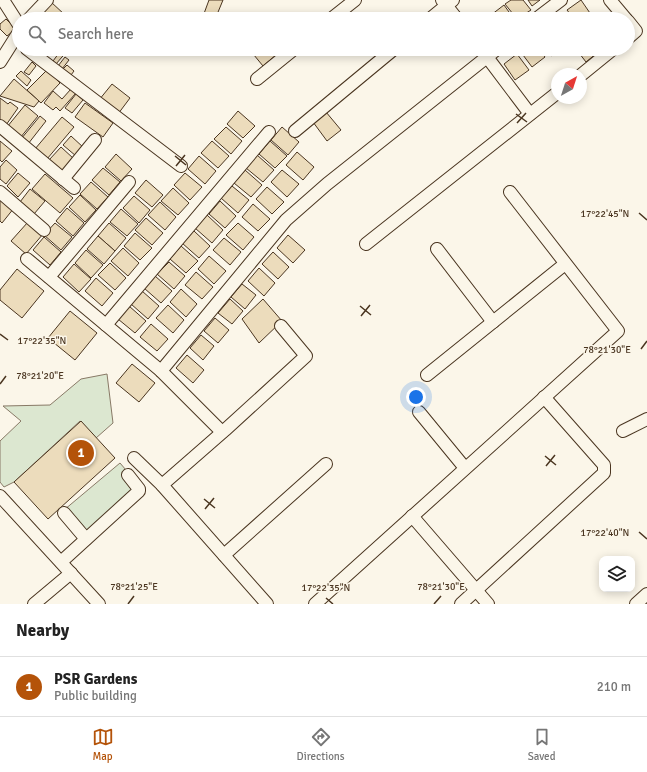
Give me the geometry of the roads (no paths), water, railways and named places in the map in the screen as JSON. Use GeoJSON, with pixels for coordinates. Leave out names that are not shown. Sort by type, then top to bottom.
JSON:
{"type":"FeatureCollection","features":[{"type":"Feature","properties":{"kind":"street"},"geometry":{"type":"LineString","coordinates":[[3,0],[12,14]]}},
{"type":"Feature","properties":{"kind":"street"},"geometry":{"type":"LineString","coordinates":[[36,12],[47,0]]}},
{"type":"Feature","properties":{"kind":"street"},"geometry":{"type":"LineString","coordinates":[[340,12],[355,0]]}},
{"type":"Feature","properties":{"kind":"street"},"geometry":{"type":"LineString","coordinates":[[545,12],[561,0]]}},
{"type":"Feature","properties":{"kind":"street"},"geometry":{"type":"LineString","coordinates":[[610,0],[620,12]]}},
{"type":"Feature","properties":{"kind":"street"},"geometry":{"type":"LineString","coordinates":[[437,12],[447,2],[453,12]]}},
{"type":"Feature","properties":{"kind":"street"},"geometry":{"type":"LineString","coordinates":[[0,62],[12,46]]}},
{"type":"Feature","properties":{"kind":"street"},"geometry":{"type":"LineString","coordinates":[[35,56],[181,166]]}},
{"type":"Feature","properties":{"kind":"street"},"geometry":{"type":"LineString","coordinates":[[257,79],[285,56]]}},
{"type":"Feature","properties":{"kind":"street"},"geometry":{"type":"LineString","coordinates":[[295,131],[386,56]]}},
{"type":"Feature","properties":{"kind":"street"},"geometry":{"type":"LineString","coordinates":[[161,371],[286,220],[480,56]]}},
{"type":"Feature","properties":{"kind":"street"},"geometry":{"type":"LineString","coordinates":[[486,56],[530,114]]}},
{"type":"Feature","properties":{"kind":"street"},"geometry":{"type":"LineString","coordinates":[[587,70],[605,56]]}},
{"type":"Feature","properties":{"kind":"street"},"geometry":{"type":"LineString","coordinates":[[366,244],[551,98]]}},
{"type":"Feature","properties":{"kind":"street"},"geometry":{"type":"LineString","coordinates":[[0,126],[74,188]]}},
{"type":"Feature","properties":{"kind":"street"},"geometry":{"type":"LineString","coordinates":[[106,325],[269,132]]}},
{"type":"Feature","properties":{"kind":"street"},"geometry":{"type":"LineString","coordinates":[[63,179],[95,140]]}},
{"type":"Feature","properties":{"kind":"street"},"geometry":{"type":"LineString","coordinates":[[49,277],[130,182]]}},
{"type":"Feature","properties":{"kind":"street"},"geometry":{"type":"LineString","coordinates":[[0,192],[44,230]]}},
{"type":"Feature","properties":{"kind":"street"},"geometry":{"type":"LineString","coordinates":[[315,604],[618,331],[510,192]]}},
{"type":"Feature","properties":{"kind":"street"},"geometry":{"type":"LineString","coordinates":[[437,249],[493,322]]}},
{"type":"Feature","properties":{"kind":"street"},"geometry":{"type":"LineString","coordinates":[[27,258],[161,371],[222,432]]}},
{"type":"Feature","properties":{"kind":"street"},"geometry":{"type":"LineString","coordinates":[[427,375],[565,264]]}},
{"type":"Feature","properties":{"kind":"street"},"geometry":{"type":"LineString","coordinates":[[162,486],[306,356],[281,326]]}},
{"type":"Feature","properties":{"kind":"street"},"geometry":{"type":"LineString","coordinates":[[461,604],[604,473],[604,466],[544,397]]}},
{"type":"Feature","properties":{"kind":"street"},"geometry":{"type":"LineString","coordinates":[[419,412],[465,468]]}},
{"type":"Feature","properties":{"kind":"street"},"geometry":{"type":"LineString","coordinates":[[623,431],[647,419]]}},
{"type":"Feature","properties":{"kind":"street"},"geometry":{"type":"LineString","coordinates":[[134,458],[162,486],[267,604]]}},
{"type":"Feature","properties":{"kind":"street"},"geometry":{"type":"LineString","coordinates":[[224,555],[326,464]]}},
{"type":"Feature","properties":{"kind":"street"},"geometry":{"type":"LineString","coordinates":[[61,562],[139,491],[128,475]]}},
{"type":"Feature","properties":{"kind":"street"},"geometry":{"type":"LineString","coordinates":[[0,496],[99,604]]}},
{"type":"Feature","properties":{"kind":"street"},"geometry":{"type":"LineString","coordinates":[[64,513],[86,539]]}},
{"type":"Feature","properties":{"kind":"street"},"geometry":{"type":"LineString","coordinates":[[412,516],[488,604]]}},
{"type":"Feature","properties":{"kind":"street"},"geometry":{"type":"LineString","coordinates":[[34,604],[71,573]]}},
{"type":"Feature","properties":{"kind":"street"},"geometry":{"type":"LineString","coordinates":[[636,604],[647,594]]}},
{"type":"Feature","properties":{"kind":"place","name":"PSR Gardens"},"geometry":{"type":"Point","coordinates":[81,453]}}]}
